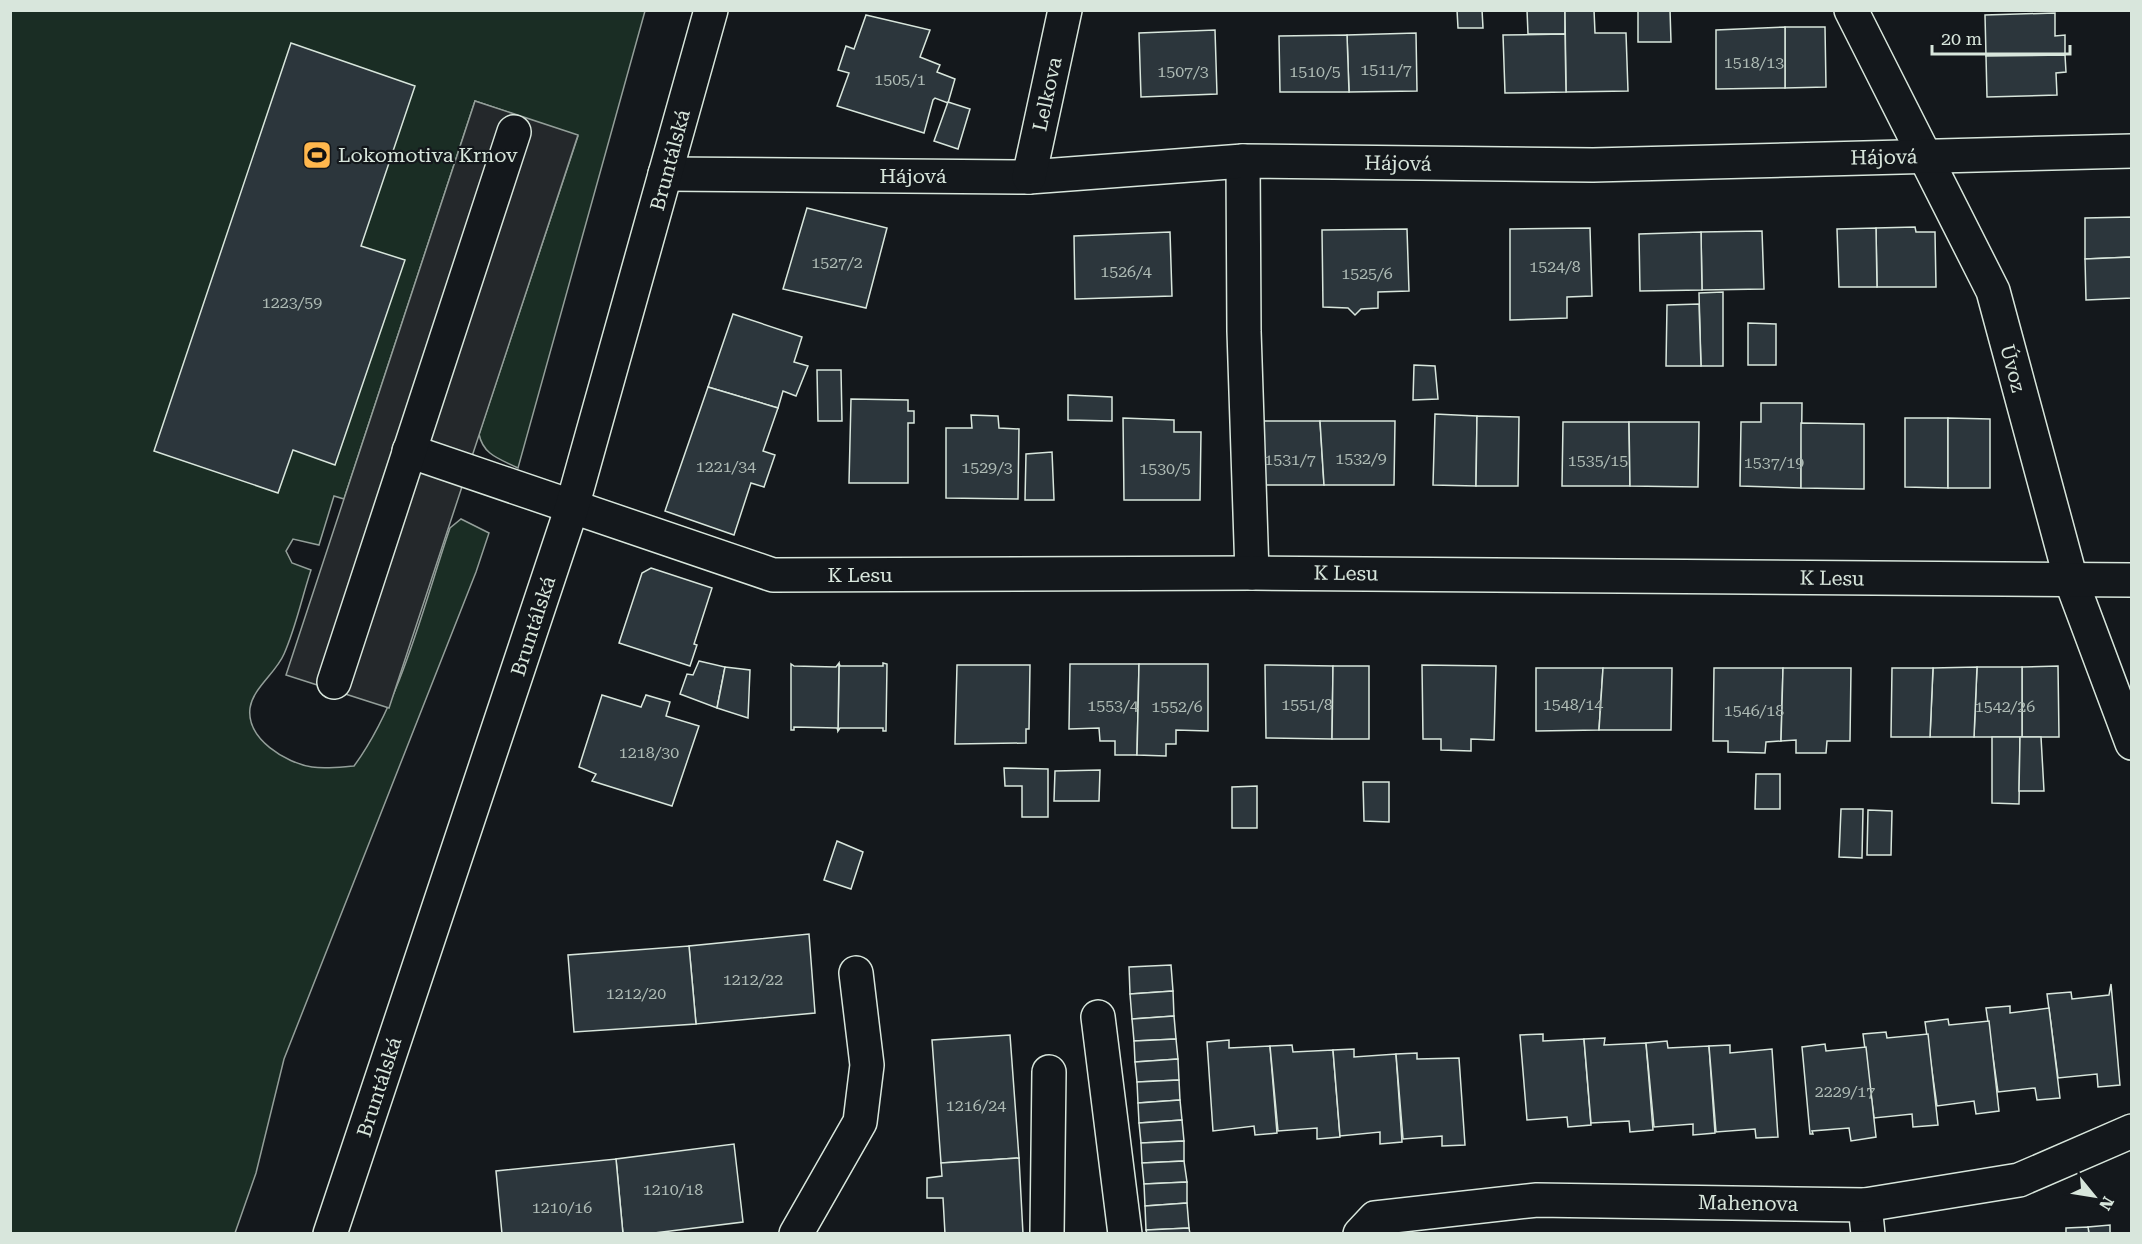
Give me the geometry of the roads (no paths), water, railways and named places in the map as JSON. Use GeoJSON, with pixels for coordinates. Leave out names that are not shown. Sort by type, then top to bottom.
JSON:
{"type":"FeatureCollection","features":[{"type":"Feature","properties":{"kind":"street","name":"Bruntálská"},"geometry":{"type":"LineString","coordinates":[[330,1233],[572,507],[711,10]]}},
{"type":"Feature","properties":{"kind":"street","name":"Lelkova"},"geometry":{"type":"LineString","coordinates":[[1029,177],[1065,10]]}},
{"type":"Feature","properties":{"kind":"street","name":"Úvoz"},"geometry":{"type":"LineString","coordinates":[[1851,10],[1993,291],[2071,580],[2132,743]]}},
{"type":"Feature","properties":{"kind":"street"},"geometry":{"type":"LineString","coordinates":[[334,682],[514,132]]}},
{"type":"Feature","properties":{"kind":"street","name":"Hájová"},"geometry":{"type":"LineString","coordinates":[[665,174],[1029,177],[1243,161],[1593,165],[2132,151]]}},
{"type":"Feature","properties":{"kind":"street"},"geometry":{"type":"LineString","coordinates":[[1243,161],[1244,331],[1252,573]]}},
{"type":"Feature","properties":{"kind":"street","name":"K Lesu"},"geometry":{"type":"LineString","coordinates":[[409,451],[773,575],[1252,573],[2132,580]]}},
{"type":"Feature","properties":{"kind":"street"},"geometry":{"type":"LineString","coordinates":[[796,1233],[860,1122],[867,1065],[856,973]]}},
{"type":"Feature","properties":{"kind":"street"},"geometry":{"type":"LineString","coordinates":[[1098,1017],[1125,1233]]}},
{"type":"Feature","properties":{"kind":"street"},"geometry":{"type":"LineString","coordinates":[[1047,1233],[1049,1072]]}},
{"type":"Feature","properties":{"kind":"street","name":"Mahenova"},"geometry":{"type":"LineString","coordinates":[[1360,1233],[1375,1218],[1537,1200],[1866,1219],[2019,1180],[2132,1131]]}},
{"type":"Feature","properties":{"kind":"place","name":"Lokomotiva Krnov"},"geometry":{"type":"Point","coordinates":[317,155]}}]}
